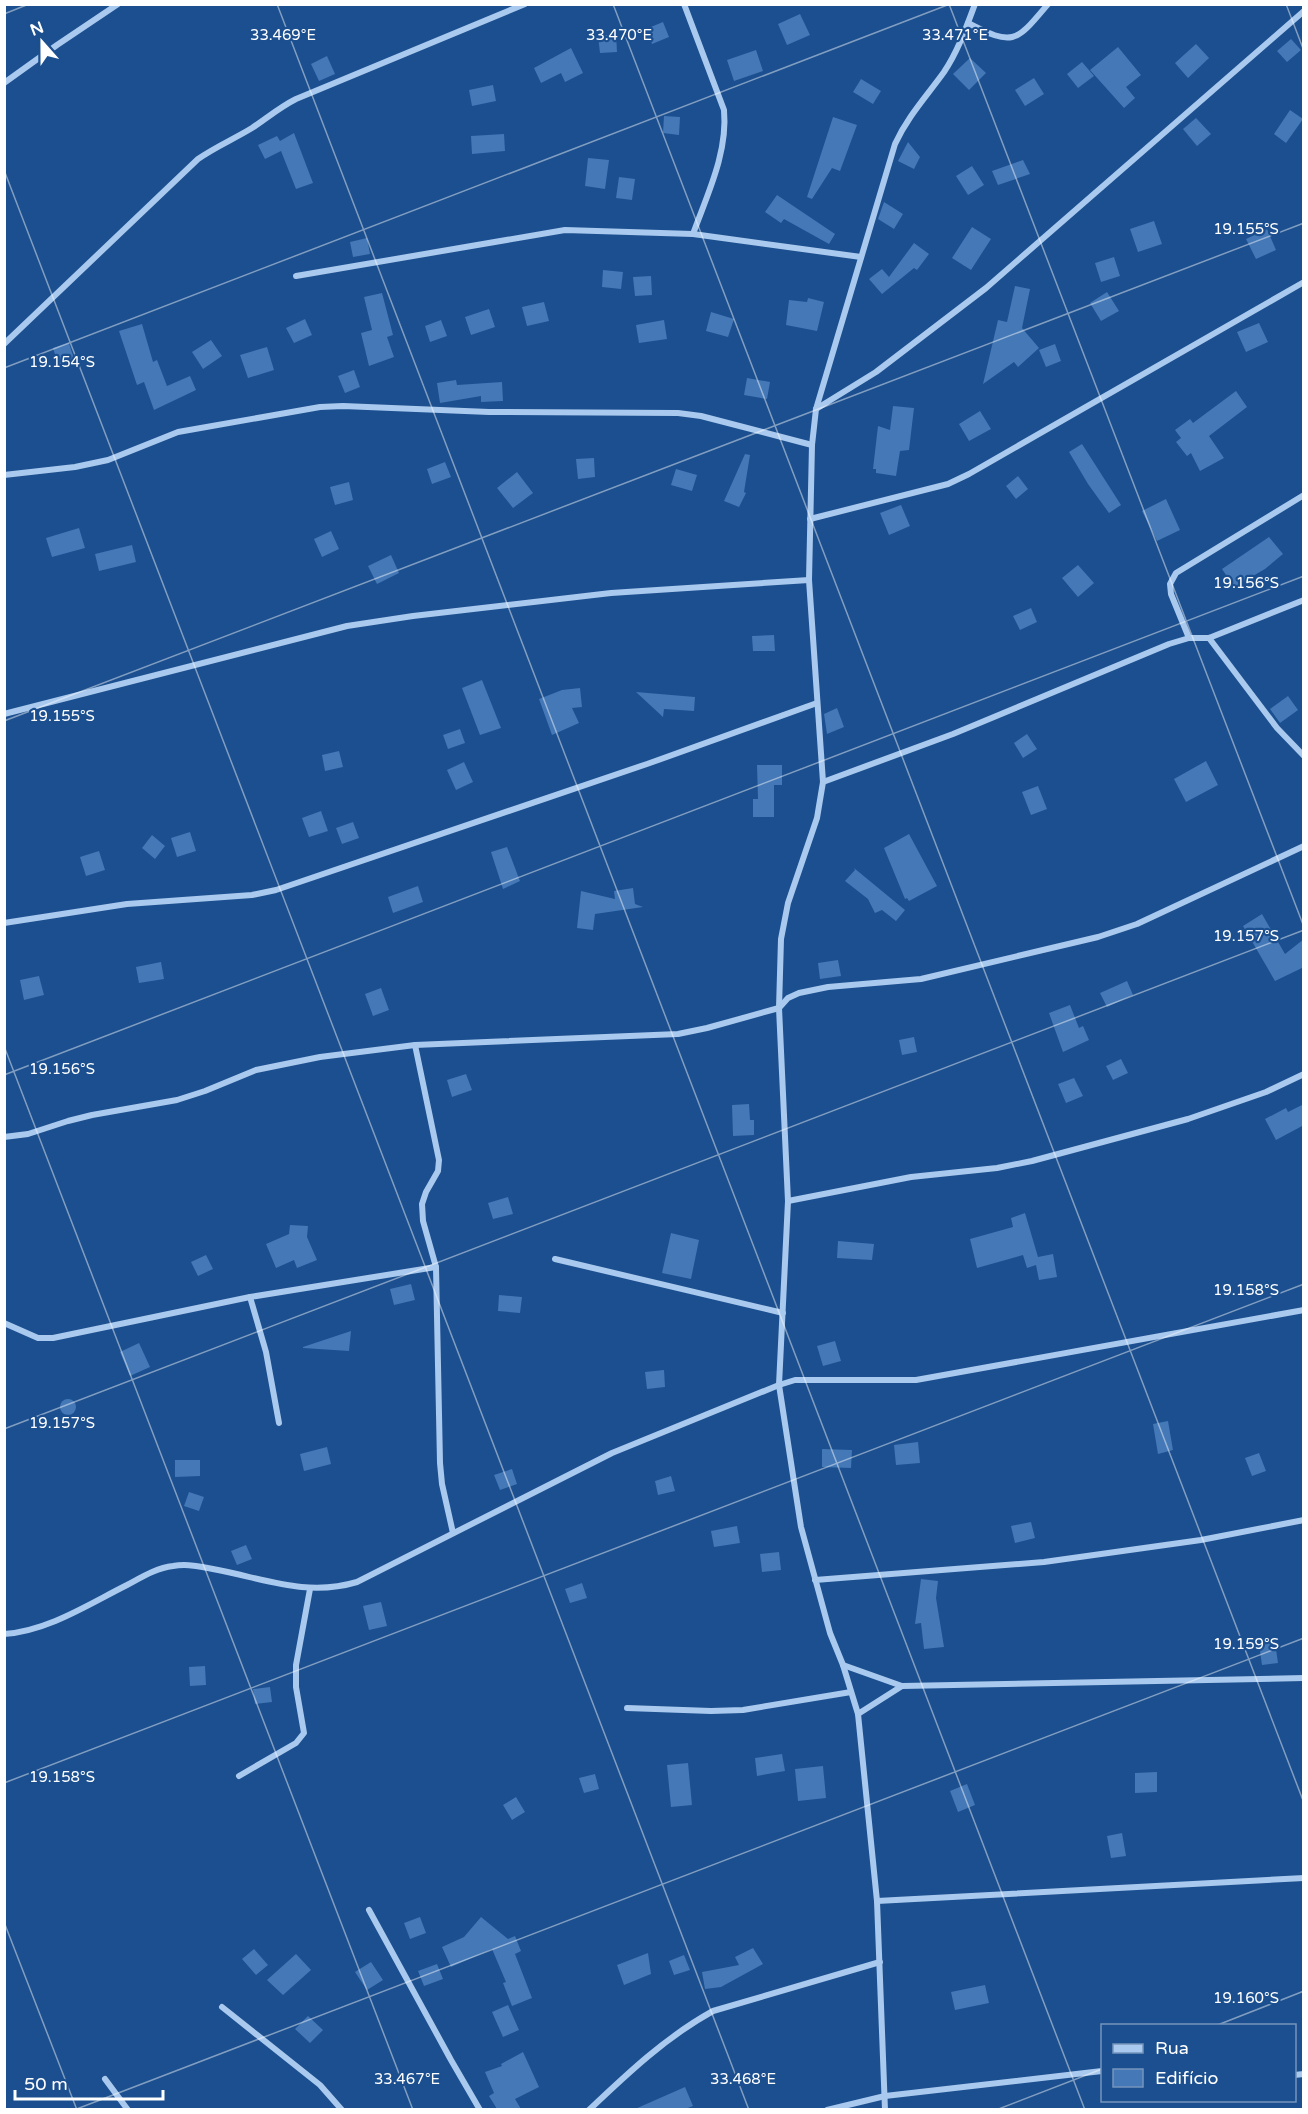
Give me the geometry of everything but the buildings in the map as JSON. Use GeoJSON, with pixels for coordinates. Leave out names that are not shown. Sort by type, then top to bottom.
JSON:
{"type":"FeatureCollection","features":[{"type":"Feature","properties":{"kind":"street"},"geometry":{"type":"LineString","coordinates":[[4,83],[118,4]]}},
{"type":"Feature","properties":{"kind":"street"},"geometry":{"type":"LineString","coordinates":[[4,344],[198,159],[216,146],[240,135],[260,123],[278,108],[296,99],[525,4]]}},
{"type":"Feature","properties":{"kind":"street"},"geometry":{"type":"LineString","coordinates":[[684,4],[724,111],[726,129],[723,149],[693,234]]}},
{"type":"Feature","properties":{"kind":"street"},"geometry":{"type":"LineString","coordinates":[[885,2109],[877,1901],[858,1714],[843,1665],[830,1633],[801,1527],[780,1385],[788,1201],[779,1008],[781,939],[788,903],[817,818],[823,783],[809,580],[812,445],[816,409],[895,144],[904,124],[944,72],[959,46],[975,4]]}},
{"type":"Feature","properties":{"kind":"street"},"geometry":{"type":"LineString","coordinates":[[968,23],[993,36],[1011,38],[1024,32],[1048,4]]}},
{"type":"Feature","properties":{"kind":"street"},"geometry":{"type":"LineString","coordinates":[[816,409],[876,372],[986,288],[1304,11]]}},
{"type":"Feature","properties":{"kind":"street"},"geometry":{"type":"LineString","coordinates":[[296,276],[565,230],[693,234],[861,257]]}},
{"type":"Feature","properties":{"kind":"street"},"geometry":{"type":"LineString","coordinates":[[810,519],[948,484],[969,474],[1304,282]]}},
{"type":"Feature","properties":{"kind":"street"},"geometry":{"type":"LineString","coordinates":[[4,475],[75,467],[108,460],[178,432],[320,406],[489,412],[678,413],[701,416],[812,445]]}},
{"type":"Feature","properties":{"kind":"street"},"geometry":{"type":"LineString","coordinates":[[1189,638],[1172,594],[1170,584],[1176,573],[1304,495]]}},
{"type":"Feature","properties":{"kind":"street"},"geometry":{"type":"LineString","coordinates":[[4,714],[347,626],[611,593],[809,580]]}},
{"type":"Feature","properties":{"kind":"street"},"geometry":{"type":"LineString","coordinates":[[823,783],[953,734],[1169,644],[1189,638],[1209,638],[1304,600]]}},
{"type":"Feature","properties":{"kind":"street"},"geometry":{"type":"LineString","coordinates":[[1209,638],[1277,728],[1304,756]]}},
{"type":"Feature","properties":{"kind":"street"},"geometry":{"type":"LineString","coordinates":[[4,923],[128,904],[252,895],[276,890],[624,772],[817,703]]}},
{"type":"Feature","properties":{"kind":"street"},"geometry":{"type":"LineString","coordinates":[[4,1137],[28,1134],[92,1115],[177,1100],[256,1070],[320,1058],[415,1045],[678,1034],[779,1008],[788,998],[799,993],[828,987],[921,979],[954,973],[1098,937],[1137,924],[1304,846]]}},
{"type":"Feature","properties":{"kind":"street"},"geometry":{"type":"LineString","coordinates":[[415,1045],[440,1160],[438,1171],[422,1204],[423,1221],[436,1267],[442,1484],[453,1533]]}},
{"type":"Feature","properties":{"kind":"street"},"geometry":{"type":"LineString","coordinates":[[788,1201],[911,1176],[997,1168],[1032,1161],[1188,1119],[1266,1092],[1304,1074]]}},
{"type":"Feature","properties":{"kind":"street"},"geometry":{"type":"LineString","coordinates":[[555,1259],[783,1313]]}},
{"type":"Feature","properties":{"kind":"street"},"geometry":{"type":"LineString","coordinates":[[4,1323],[38,1338],[53,1338],[250,1297],[436,1267]]}},
{"type":"Feature","properties":{"kind":"street"},"geometry":{"type":"LineString","coordinates":[[250,1297],[266,1352],[279,1423]]}},
{"type":"Feature","properties":{"kind":"street"},"geometry":{"type":"LineString","coordinates":[[4,1634],[18,1633],[61,1618],[156,1570],[175,1565],[199,1566],[310,1589],[338,1588],[357,1582],[612,1453],[795,1380],[856,1379],[883,1382],[916,1380],[1304,1310]]}},
{"type":"Feature","properties":{"kind":"street"},"geometry":{"type":"LineString","coordinates":[[815,1580],[1044,1562],[1201,1540],[1304,1520]]}},
{"type":"Feature","properties":{"kind":"street"},"geometry":{"type":"LineString","coordinates":[[239,1776],[296,1743],[304,1733],[296,1687],[296,1665],[310,1589]]}},
{"type":"Feature","properties":{"kind":"street"},"geometry":{"type":"LineString","coordinates":[[843,1665],[902,1686],[1304,1678]]}},
{"type":"Feature","properties":{"kind":"street"},"geometry":{"type":"LineString","coordinates":[[858,1714],[902,1686]]}},
{"type":"Feature","properties":{"kind":"street"},"geometry":{"type":"LineString","coordinates":[[627,1708],[743,1710],[851,1692]]}},
{"type":"Feature","properties":{"kind":"street"},"geometry":{"type":"LineString","coordinates":[[877,1901],[1304,1878]]}},
{"type":"Feature","properties":{"kind":"street"},"geometry":{"type":"LineString","coordinates":[[369,1910],[451,2061],[480,2109]]}},
{"type":"Feature","properties":{"kind":"street"},"geometry":{"type":"LineString","coordinates":[[589,2109],[646,2056],[692,2022],[713,2011],[880,1962]]}},
{"type":"Feature","properties":{"kind":"street"},"geometry":{"type":"LineString","coordinates":[[222,2007],[320,2085],[342,2109]]}},
{"type":"Feature","properties":{"kind":"street"},"geometry":{"type":"LineString","coordinates":[[827,2109],[885,2096],[1101,2071]]}},
{"type":"Feature","properties":{"kind":"street"},"geometry":{"type":"LineString","coordinates":[[105,2079],[128,2109]]}}]}
